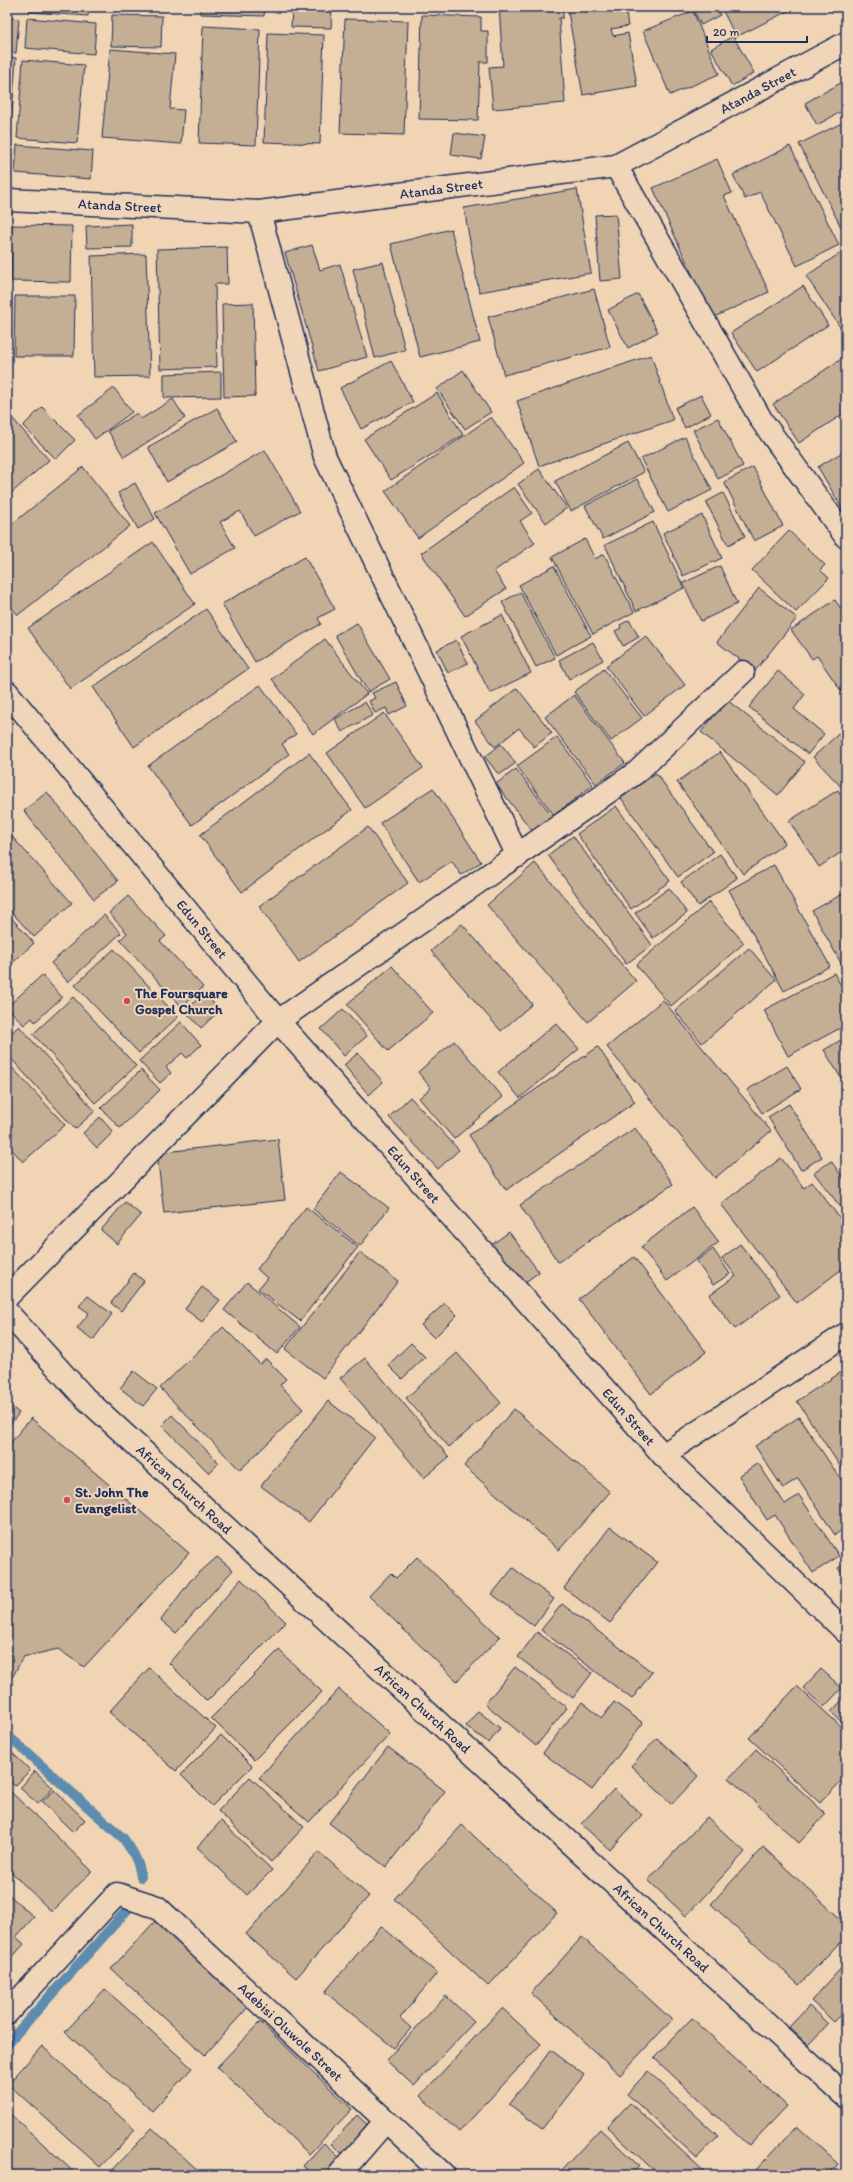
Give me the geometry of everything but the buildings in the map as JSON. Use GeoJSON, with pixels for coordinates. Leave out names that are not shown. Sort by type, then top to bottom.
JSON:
{"type":"FeatureCollection","features":[{"type":"Feature","properties":{"kind":"street","name":"Atanda Street"},"geometry":{"type":"LineString","coordinates":[[7,200],[259,212],[616,166],[846,43]]}},
{"type":"Feature","properties":{"kind":"street"},"geometry":{"type":"LineString","coordinates":[[616,166],[762,421],[846,537]]}},
{"type":"Feature","properties":{"kind":"street"},"geometry":{"type":"LineString","coordinates":[[259,212],[325,457],[518,856]]}},
{"type":"Feature","properties":{"kind":"street"},"geometry":{"type":"LineString","coordinates":[[7,1297],[278,1021],[518,856],[637,772],[743,672]]}},
{"type":"Feature","properties":{"kind":"street","name":"Edun Street"},"geometry":{"type":"LineString","coordinates":[[7,692],[278,1021],[663,1455],[846,1632]]}},
{"type":"Feature","properties":{"kind":"street","name":"African Church Road"},"geometry":{"type":"LineString","coordinates":[[7,1312],[84,1397],[846,2098]]}},
{"type":"Feature","properties":{"kind":"street"},"geometry":{"type":"LineString","coordinates":[[663,1455],[846,1334]]}},
{"type":"Feature","properties":{"kind":"street","name":"Adebisi Oluwole Street"},"geometry":{"type":"LineString","coordinates":[[7,2013],[117,1894],[157,1907],[385,2122],[444,2175]]}},
{"type":"Feature","properties":{"kind":"street"},"geometry":{"type":"LineString","coordinates":[[338,2175],[385,2122]]}},
{"type":"Feature","properties":{"kind":"waterway"},"geometry":{"type":"LineString","coordinates":[[7,1735],[123,1838],[135,1856],[141,1877]]}},
{"type":"Feature","properties":{"kind":"waterway"},"geometry":{"type":"LineString","coordinates":[[7,2044],[128,1909]]}},
{"type":"Feature","properties":{"kind":"place","name":"The Foursquare Gospel Church"},"geometry":{"type":"Point","coordinates":[127,1001]}},
{"type":"Feature","properties":{"kind":"place","name":"St. John The Evangelist"},"geometry":{"type":"Point","coordinates":[67,1500]}}]}
